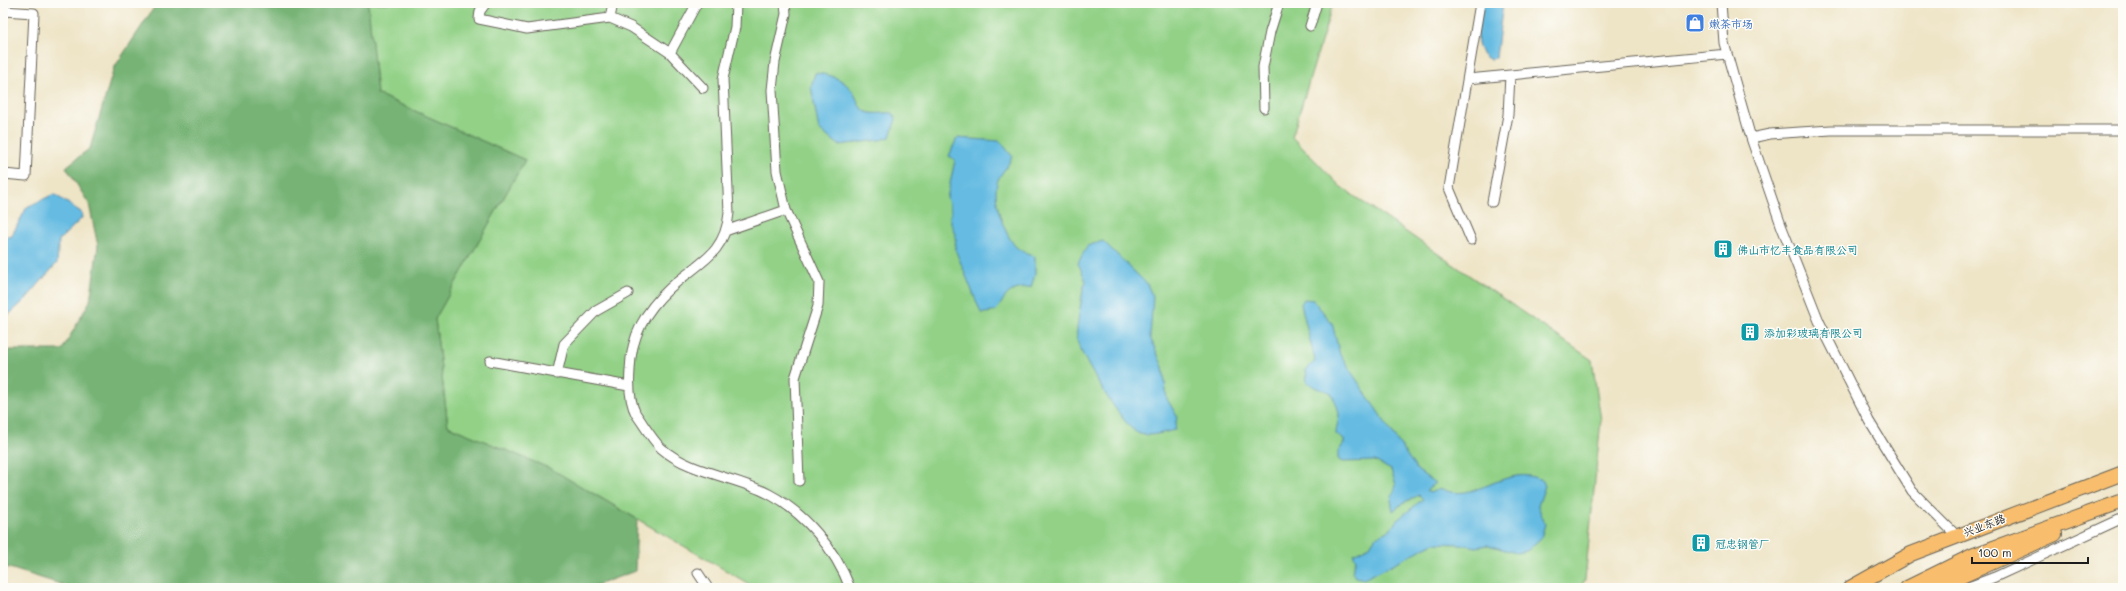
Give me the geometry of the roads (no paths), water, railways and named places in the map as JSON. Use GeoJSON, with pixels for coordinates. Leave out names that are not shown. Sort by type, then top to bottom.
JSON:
{"type":"FeatureCollection","features":[{"type":"Feature","properties":{"kind":"main road","name":"兴业东路"},"geometry":{"type":"LineString","coordinates":[[1850,588],[1911,554],[1956,535],[2123,473]]}},
{"type":"Feature","properties":{"kind":"main road"},"geometry":{"type":"LineString","coordinates":[[1907,588],[1974,555],[2123,501]]}},
{"type":"Feature","properties":{"kind":"main road"},"geometry":{"type":"LineString","coordinates":[[1935,588],[2123,504]]}},
{"type":"Feature","properties":{"kind":"main road"},"geometry":{"type":"LineString","coordinates":[[1869,588],[1911,554]]}},
{"type":"Feature","properties":{"kind":"street"},"geometry":{"type":"LineString","coordinates":[[486,3],[480,12],[479,19],[527,29],[610,18],[631,27],[670,53],[704,88]]}},
{"type":"Feature","properties":{"kind":"street"},"geometry":{"type":"LineString","coordinates":[[610,18],[614,3]]}},
{"type":"Feature","properties":{"kind":"street"},"geometry":{"type":"LineString","coordinates":[[670,53],[697,3]]}},
{"type":"Feature","properties":{"kind":"street"},"geometry":{"type":"LineString","coordinates":[[736,3],[736,27],[723,79],[729,214],[728,230],[713,253],[670,288],[638,329],[632,343],[629,386],[633,408],[647,431],[661,447],[676,458],[695,467],[769,494],[796,512],[826,544],[846,577],[850,588]]}},
{"type":"Feature","properties":{"kind":"street"},"geometry":{"type":"LineString","coordinates":[[785,3],[786,14],[775,62],[772,90],[778,171],[786,210],[819,282],[818,306],[795,378],[799,481]]}},
{"type":"Feature","properties":{"kind":"street"},"geometry":{"type":"LineString","coordinates":[[1264,108],[1262,67],[1270,32],[1279,3]]}},
{"type":"Feature","properties":{"kind":"street"},"geometry":{"type":"LineString","coordinates":[[1310,26],[1317,3]]}},
{"type":"Feature","properties":{"kind":"street"},"geometry":{"type":"LineString","coordinates":[[1471,240],[1449,188],[1480,3]]}},
{"type":"Feature","properties":{"kind":"street"},"geometry":{"type":"LineString","coordinates":[[1721,3],[1724,43],[1751,138],[1781,224],[1819,321],[1869,421],[1912,491],[1956,535]]}},
{"type":"Feature","properties":{"kind":"street"},"geometry":{"type":"LineString","coordinates":[[3,11],[34,13],[26,176],[3,174]]}},
{"type":"Feature","properties":{"kind":"street"},"geometry":{"type":"LineString","coordinates":[[1468,79],[1727,54]]}},
{"type":"Feature","properties":{"kind":"street"},"geometry":{"type":"LineString","coordinates":[[1492,202],[1508,115],[1510,75]]}},
{"type":"Feature","properties":{"kind":"street"},"geometry":{"type":"LineString","coordinates":[[1751,138],[1770,134],[1831,130],[2123,130]]}},
{"type":"Feature","properties":{"kind":"street"},"geometry":{"type":"LineString","coordinates":[[728,230],[786,210]]}},
{"type":"Feature","properties":{"kind":"street"},"geometry":{"type":"LineString","coordinates":[[557,374],[564,344],[596,311],[628,293]]}},
{"type":"Feature","properties":{"kind":"street"},"geometry":{"type":"LineString","coordinates":[[490,361],[629,386]]}},
{"type":"Feature","properties":{"kind":"street"},"geometry":{"type":"LineString","coordinates":[[1966,588],[1995,577],[2123,518]]}},
{"type":"Feature","properties":{"kind":"street"},"geometry":{"type":"LineString","coordinates":[[698,573],[708,588]]}},
{"type":"Feature","properties":{"kind":"water"},"geometry":{"type":"Polygon","coordinates":[[[1483,3],[1503,3],[1496,57],[1491,60],[1484,56],[1478,43],[1478,27],[1483,3]]]}},
{"type":"Feature","properties":{"kind":"water"},"geometry":{"type":"Polygon","coordinates":[[[815,73],[836,78],[849,87],[864,111],[870,113],[893,113],[896,119],[890,137],[880,140],[839,145],[819,130],[811,87],[815,73]]]}},
{"type":"Feature","properties":{"kind":"water"},"geometry":{"type":"Polygon","coordinates":[[[957,138],[1000,141],[1012,156],[998,180],[996,187],[997,205],[1003,225],[1011,241],[1018,249],[1035,257],[1035,275],[1031,287],[1012,291],[1007,295],[995,311],[987,313],[981,313],[955,249],[956,237],[950,220],[951,210],[947,198],[955,160],[949,156],[957,138]]]}},
{"type":"Feature","properties":{"kind":"water"},"geometry":{"type":"Polygon","coordinates":[[[54,194],[81,212],[82,218],[59,240],[57,263],[25,300],[3,320],[3,236],[11,237],[27,207],[54,194]]]}},
{"type":"Feature","properties":{"kind":"water"},"geometry":{"type":"Polygon","coordinates":[[[1103,241],[1147,284],[1153,297],[1150,337],[1163,367],[1167,399],[1177,416],[1175,430],[1149,435],[1136,432],[1121,416],[1102,389],[1080,349],[1077,340],[1077,330],[1083,289],[1086,281],[1078,263],[1087,246],[1103,241]]]}},
{"type":"Feature","properties":{"kind":"water"},"geometry":{"type":"Polygon","coordinates":[[[1304,299],[1313,300],[1332,323],[1340,355],[1417,470],[1435,483],[1426,490],[1430,493],[1440,488],[1453,492],[1466,492],[1517,476],[1530,476],[1543,481],[1545,486],[1538,506],[1545,524],[1541,538],[1527,551],[1516,553],[1488,545],[1476,547],[1460,544],[1434,543],[1364,579],[1355,577],[1352,572],[1356,559],[1353,554],[1370,546],[1375,538],[1392,528],[1396,521],[1423,499],[1419,495],[1403,503],[1393,511],[1391,500],[1396,485],[1391,470],[1375,461],[1342,462],[1338,459],[1338,452],[1344,443],[1344,440],[1336,434],[1339,417],[1334,398],[1330,392],[1316,388],[1307,382],[1306,370],[1315,361],[1301,304],[1304,299]]]}},
{"type":"Feature","properties":{"kind":"place","name":"嫩茶市场"},"geometry":{"type":"Point","coordinates":[1695,23]}},
{"type":"Feature","properties":{"kind":"place","name":"佛山市忆丰食品有限公司"},"geometry":{"type":"Point","coordinates":[1723,249]}},
{"type":"Feature","properties":{"kind":"place","name":"添加彩玻璃有限公司"},"geometry":{"type":"Point","coordinates":[1750,332]}},
{"type":"Feature","properties":{"kind":"place","name":"冠忠钢管厂"},"geometry":{"type":"Point","coordinates":[1701,543]}}]}
